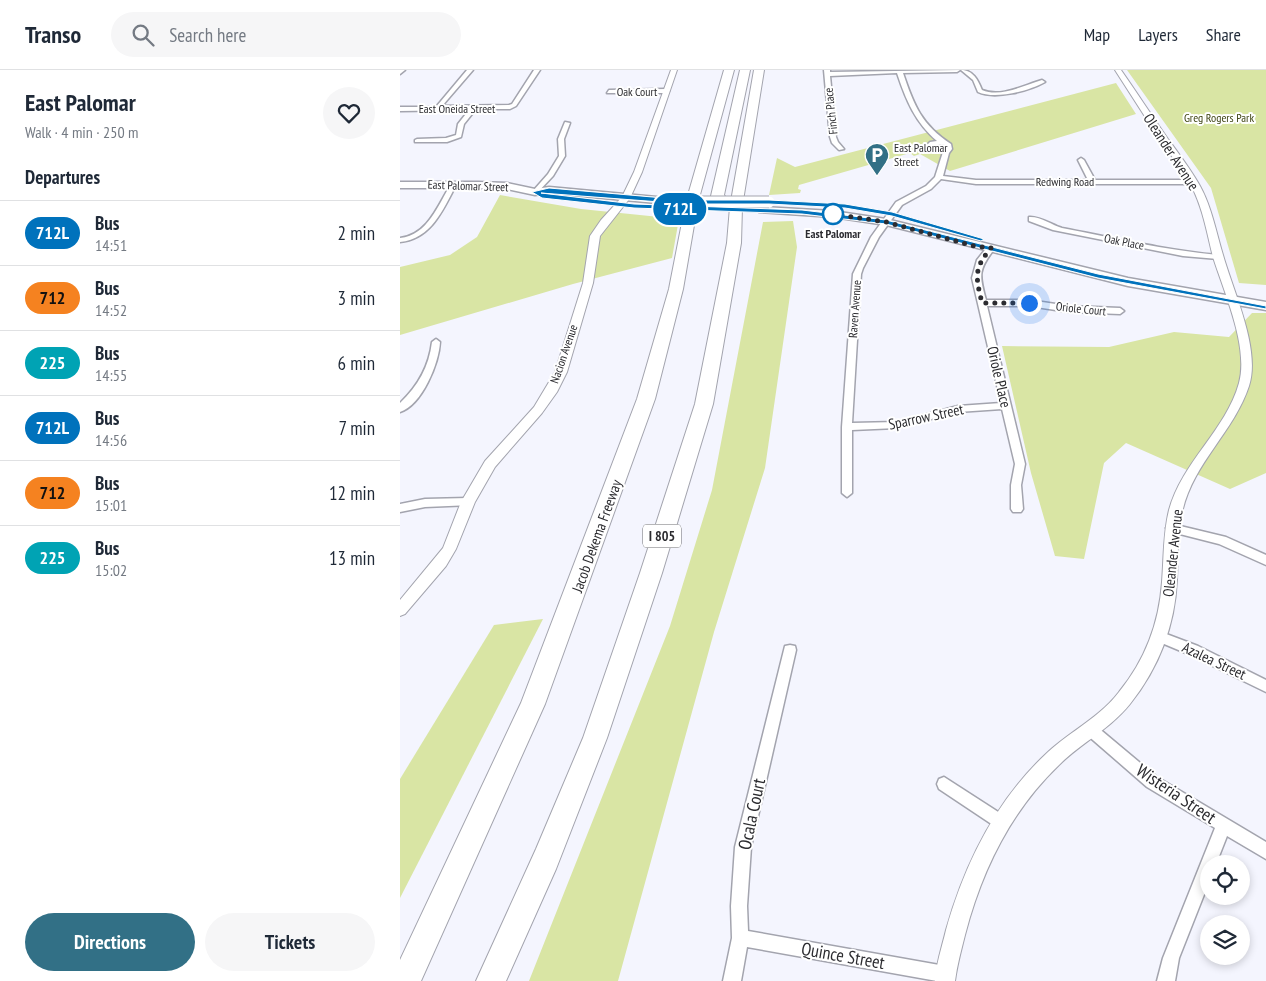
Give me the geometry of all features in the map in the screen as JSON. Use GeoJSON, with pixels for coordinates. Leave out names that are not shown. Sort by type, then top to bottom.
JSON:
{"type":"FeatureCollection","features":[{"type":"Feature","properties":{"kind":"highway","name":"Jacob Dekema Freeway"},"geometry":{"type":"LineString","coordinates":[[407,976],[533,704],[646,399],[676,289],[692,202],[729,70]]}},
{"type":"Feature","properties":{"kind":"highway"},"geometry":{"type":"LineString","coordinates":[[721,204],[729,196],[733,151],[745,70]]}},
{"type":"Feature","properties":{"kind":"highway"},"geometry":{"type":"LineString","coordinates":[[733,151],[752,70]]}},
{"type":"Feature","properties":{"kind":"highway","name":"I 805"},"geometry":{"type":"LineString","coordinates":[[491,981],[546,859],[595,738],[648,582],[704,404],[734,243],[736,207],[760,70]]}},
{"type":"Feature","properties":{"kind":"highway"},"geometry":{"type":"LineString","coordinates":[[499,981],[546,859]]}},
{"type":"Feature","properties":{"kind":"main road","name":"East Palomar Street"},"geometry":{"type":"LineString","coordinates":[[400,185],[508,186],[535,192],[542,196],[676,205],[766,206],[889,218],[974,246],[991,248],[1128,282],[1266,306]]}},
{"type":"Feature","properties":{"kind":"main road","name":"East Palomar Street"},"geometry":{"type":"LineString","coordinates":[[1231,299],[1245,295],[1266,298]]}},
{"type":"Feature","properties":{"kind":"street"},"geometry":{"type":"LineString","coordinates":[[437,109],[470,70]]}},
{"type":"Feature","properties":{"kind":"street","name":"East Oneida Street"},"geometry":{"type":"LineString","coordinates":[[400,109],[504,108],[514,105],[537,70]]}},
{"type":"Feature","properties":{"kind":"street","name":"Nacion Avenue"},"geometry":{"type":"LineString","coordinates":[[400,610],[450,549],[468,502],[490,464],[538,410],[551,392],[560,372],[588,282],[595,236],[604,222],[623,201],[638,172],[674,70]]}},
{"type":"Feature","properties":{"kind":"street"},"geometry":{"type":"LineString","coordinates":[[827,72],[957,70]]}},
{"type":"Feature","properties":{"kind":"street"},"geometry":{"type":"LineString","coordinates":[[964,70],[975,79],[980,91],[989,95],[1042,82]]}},
{"type":"Feature","properties":{"kind":"street","name":"Oleander Avenue"},"geometry":{"type":"LineString","coordinates":[[945,978],[963,903],[987,844],[1001,822],[1017,800],[1055,757],[1091,730],[1121,702],[1143,674],[1161,637],[1169,591],[1172,528],[1183,487],[1236,404],[1246,378],[1246,354],[1198,192],[1118,70]]}},
{"type":"Feature","properties":{"kind":"street"},"geometry":{"type":"LineString","coordinates":[[900,71],[914,113],[927,131],[949,146],[942,159]]}},
{"type":"Feature","properties":{"kind":"street","name":"Finch Place"},"geometry":{"type":"LineString","coordinates":[[827,72],[833,137],[835,144],[841,149]]}},
{"type":"Feature","properties":{"kind":"street","name":"Oak Court"},"geometry":{"type":"LineString","coordinates":[[609,92],[666,92]]}},
{"type":"Feature","properties":{"kind":"street"},"geometry":{"type":"LineString","coordinates":[[417,141],[447,140],[458,136],[461,124],[473,109]]}},
{"type":"Feature","properties":{"kind":"street"},"geometry":{"type":"LineString","coordinates":[[535,192],[551,175],[562,156],[560,139],[567,123]]}},
{"type":"Feature","properties":{"kind":"street"},"geometry":{"type":"LineString","coordinates":[[927,131],[931,144],[929,148],[936,151],[947,150]]}},
{"type":"Feature","properties":{"kind":"street"},"geometry":{"type":"LineString","coordinates":[[931,144],[942,142]]}},
{"type":"Feature","properties":{"kind":"street"},"geometry":{"type":"LineString","coordinates":[[936,151],[942,159],[943,165],[938,177]]}},
{"type":"Feature","properties":{"kind":"street"},"geometry":{"type":"LineString","coordinates":[[1081,160],[1093,182]]}},
{"type":"Feature","properties":{"kind":"street","name":"Redwing Road"},"geometry":{"type":"LineString","coordinates":[[938,177],[976,182],[1193,182]]}},
{"type":"Feature","properties":{"kind":"street","name":"Raven Avenue"},"geometry":{"type":"LineString","coordinates":[[847,493],[848,427],[856,274],[864,255],[899,204],[938,177]]}},
{"type":"Feature","properties":{"kind":"street"},"geometry":{"type":"LineString","coordinates":[[400,240],[414,238],[425,231],[453,185]]}},
{"type":"Feature","properties":{"kind":"street","name":"Oak Place"},"geometry":{"type":"LineString","coordinates":[[1032,219],[1053,228],[1183,254],[1218,257]]}},
{"type":"Feature","properties":{"kind":"street","name":"Oriole Place"},"geometry":{"type":"LineString","coordinates":[[991,248],[981,260],[976,278],[1020,464],[1016,485],[1017,509]]}},
{"type":"Feature","properties":{"kind":"street","name":"Oriole Court"},"geometry":{"type":"LineString","coordinates":[[982,303],[1029,303],[1069,309],[1120,311]]}},
{"type":"Feature","properties":{"kind":"street"},"geometry":{"type":"LineString","coordinates":[[400,409],[418,389],[432,368],[436,342]]}},
{"type":"Feature","properties":{"kind":"street","name":"Sparrow Street"},"geometry":{"type":"LineString","coordinates":[[848,427],[897,426],[958,409],[1005,406]]}},
{"type":"Feature","properties":{"kind":"street"},"geometry":{"type":"LineString","coordinates":[[400,508],[425,503],[468,502]]}},
{"type":"Feature","properties":{"kind":"street"},"geometry":{"type":"LineString","coordinates":[[1172,528],[1222,540],[1266,560]]}},
{"type":"Feature","properties":{"kind":"street","name":"Azalea Street"},"geometry":{"type":"LineString","coordinates":[[1161,637],[1193,650],[1266,686]]}},
{"type":"Feature","properties":{"kind":"street","name":"Ocala Court"},"geometry":{"type":"LineString","coordinates":[[732,981],[740,938],[739,906],[743,847],[790,650]]}},
{"type":"Feature","properties":{"kind":"street","name":"Wisteria Street"},"geometry":{"type":"LineString","coordinates":[[1091,730],[1152,782],[1266,851]]}},
{"type":"Feature","properties":{"kind":"street"},"geometry":{"type":"LineString","coordinates":[[944,784],[1001,822]]}},
{"type":"Feature","properties":{"kind":"street"},"geometry":{"type":"LineString","coordinates":[[1166,981],[1171,958],[1223,826]]}},
{"type":"Feature","properties":{"kind":"street","name":"Quince Street"},"geometry":{"type":"LineString","coordinates":[[740,938],[945,978]]}},
{"type":"Feature","properties":{"kind":"green space","name":"Greg Rogers Park"},"geometry":{"type":"Polygon","coordinates":[[[1127,70],[1266,70],[1266,285],[1239,283],[1211,188],[1127,70]]]}},
{"type":"Feature","properties":{"kind":"green space"},"geometry":{"type":"Polygon","coordinates":[[[1116,83],[1136,114],[950,171],[920,154],[914,156],[910,153],[799,185],[800,193],[769,195],[777,158],[795,167],[1116,83]]]}},
{"type":"Feature","properties":{"kind":"green space"},"geometry":{"type":"Polygon","coordinates":[[[500,195],[581,209],[679,219],[672,258],[573,284],[400,335],[400,267],[450,255],[477,237],[500,195]]]}},
{"type":"Feature","properties":{"kind":"green space"},"geometry":{"type":"Polygon","coordinates":[[[793,221],[797,247],[765,468],[714,632],[618,981],[529,981],[670,626],[712,490],[763,222],[793,221]]]}},
{"type":"Feature","properties":{"kind":"green space"},"geometry":{"type":"Polygon","coordinates":[[[1252,313],[1266,313],[1266,473],[1230,489],[1126,443],[1104,463],[1084,559],[1055,556],[1031,473],[1002,346],[1109,347],[1174,332],[1229,337],[1252,313]]]}},
{"type":"Feature","properties":{"kind":"green space"},"geometry":{"type":"Polygon","coordinates":[[[543,619],[400,898],[400,779],[494,625],[543,619]]]}},
{"type":"Feature","properties":{"kind":"bus line","name":"712L"},"geometry":{"type":"LineString","coordinates":[[981,239],[892,214],[845,206],[769,202],[687,202],[549,190],[535,192],[542,196],[634,206],[802,212],[833,214],[886,222],[974,246],[991,248],[1098,276],[1266,306]]}},
{"type":"Feature","properties":{"kind":"place","name":"East Palomar Street"},"geometry":{"type":"Point","coordinates":[877,176]}},
{"type":"Feature","properties":{"kind":"place","name":"East Palomar"},"geometry":{"type":"Point","coordinates":[833,214]}},
{"type":"Feature","properties":{"kind":"route"},"geometry":{"type":"LineString","coordinates":[[833,214],[886,222],[974,246],[991,248],[981,260],[977,269],[976,278],[982,303],[1029,303]]}}]}
